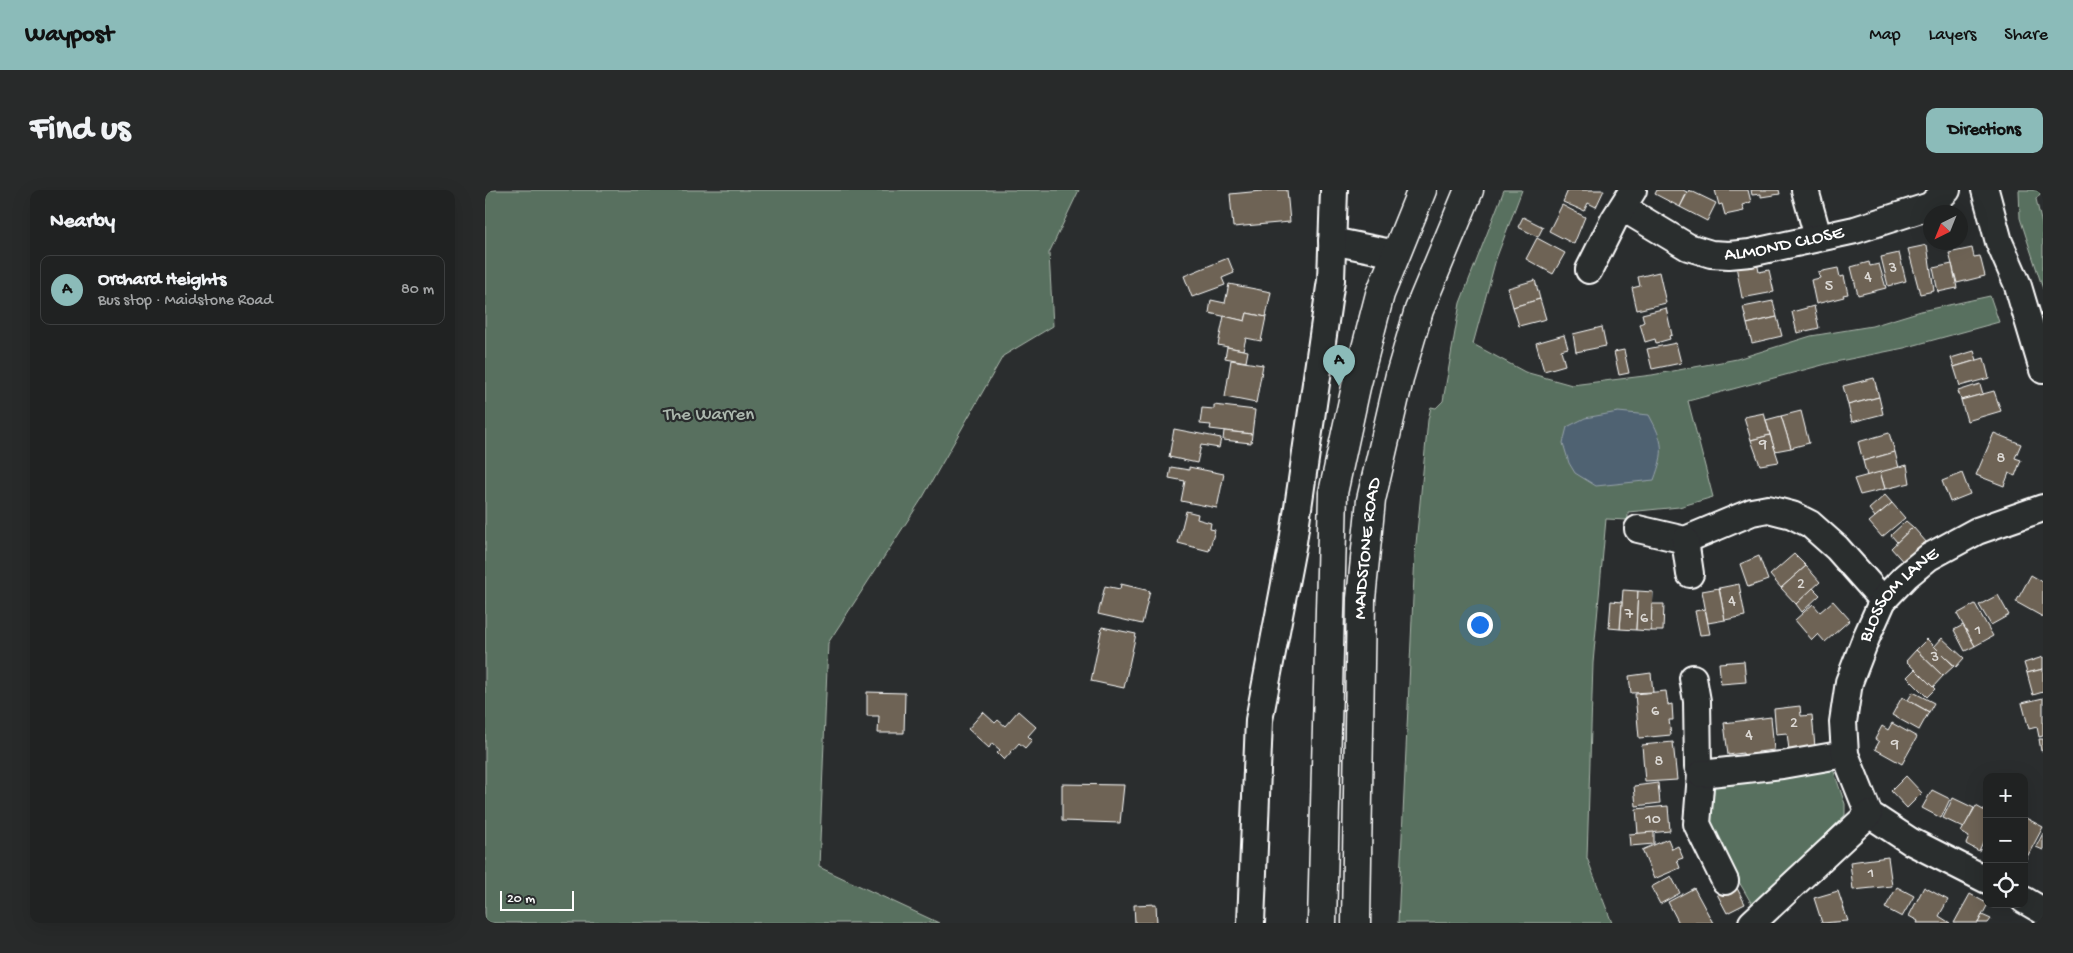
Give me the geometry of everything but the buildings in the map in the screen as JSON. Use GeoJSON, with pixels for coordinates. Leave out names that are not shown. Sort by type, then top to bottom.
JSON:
{"type":"FeatureCollection","features":[{"type":"Feature","properties":{"kind":"main road","name":"MAIDSTONE ROAD"},"geometry":{"type":"LineString","coordinates":[[1321,923],[1333,493],[1361,368],[1381,294],[1422,190]]}},
{"type":"Feature","properties":{"kind":"main road","name":"MAIDSTONE ROAD"},"geometry":{"type":"LineString","coordinates":[[1356,923],[1361,599],[1371,500],[1400,375],[1419,310],[1469,190]]}},
{"type":"Feature","properties":{"kind":"street"},"geometry":{"type":"LineString","coordinates":[[1251,923],[1259,720],[1293,542],[1331,280],[1334,190]]}},
{"type":"Feature","properties":{"kind":"street"},"geometry":{"type":"LineString","coordinates":[[1805,190],[1818,237]]}},
{"type":"Feature","properties":{"kind":"street","name":"ALMOND CLOSE"},"geometry":{"type":"LineString","coordinates":[[1589,270],[1628,199],[1688,247],[1711,254],[1750,253],[1855,230],[1930,206],[1947,190]]}},
{"type":"Feature","properties":{"kind":"street"},"geometry":{"type":"LineString","coordinates":[[1985,190],[1999,242],[2017,283],[2043,370]]}},
{"type":"Feature","properties":{"kind":"street"},"geometry":{"type":"LineString","coordinates":[[1333,241],[1397,254]]}},
{"type":"Feature","properties":{"kind":"street","name":"BLOSSOM LANE"},"geometry":{"type":"LineString","coordinates":[[1869,814],[1845,754],[1843,722],[1849,682],[1883,600],[1906,576],[1929,557],[1977,531],[2043,508]]}},
{"type":"Feature","properties":{"kind":"street"},"geometry":{"type":"LineString","coordinates":[[1638,529],[1685,540],[1752,512],[1768,509],[1792,515],[1809,524],[1837,548],[1883,600]]}},
{"type":"Feature","properties":{"kind":"street"},"geometry":{"type":"LineString","coordinates":[[1685,540],[1690,574]]}},
{"type":"Feature","properties":{"kind":"street"},"geometry":{"type":"LineString","coordinates":[[1693,678],[1697,701],[1698,766],[1701,774],[1697,824],[1725,881]]}},
{"type":"Feature","properties":{"kind":"street"},"geometry":{"type":"LineString","coordinates":[[1701,774],[1782,765],[1845,754]]}},
{"type":"Feature","properties":{"kind":"street"},"geometry":{"type":"LineString","coordinates":[[1752,923],[1869,814],[1910,841],[1983,878]]}},
{"type":"Feature","properties":{"kind":"street"},"geometry":{"type":"LineString","coordinates":[[2028,902],[2043,910]]}},
{"type":"Feature","properties":{"kind":"green space","name":"The Warren"},"geometry":{"type":"Polygon","coordinates":[[[485,190],[1079,190],[1049,253],[1053,326],[1003,356],[923,497],[828,643],[819,867],[939,923],[485,923],[485,190]]]}},
{"type":"Feature","properties":{"kind":"green space"},"geometry":{"type":"Polygon","coordinates":[[[1504,190],[1522,190],[1496,259],[1473,344],[1525,372],[1572,385],[1652,375],[1737,359],[1811,336],[1872,326],[1921,311],[1990,296],[1999,322],[1904,348],[1830,363],[1688,401],[1713,497],[1679,507],[1628,512],[1628,520],[1606,519],[1593,663],[1587,858],[1612,923],[1398,923],[1415,554],[1428,420],[1431,407],[1436,408],[1443,401],[1460,303],[1504,190]]]}},
{"type":"Feature","properties":{"kind":"green space"},"geometry":{"type":"Polygon","coordinates":[[[2019,190],[2043,190],[2036,199],[2043,229],[2043,289],[2020,218],[2019,190]]]}},
{"type":"Feature","properties":{"kind":"green space"},"geometry":{"type":"Polygon","coordinates":[[[1832,766],[1845,804],[1845,815],[1812,848],[1815,853],[1753,906],[1703,820],[1708,792],[1714,785],[1832,766]]]}},
{"type":"Feature","properties":{"kind":"water"},"geometry":{"type":"Polygon","coordinates":[[[1618,412],[1649,415],[1660,440],[1661,454],[1658,470],[1654,480],[1596,486],[1575,473],[1569,463],[1563,443],[1567,427],[1585,418],[1618,412]]]}},
{"type":"Feature","properties":{"kind":"place","name":"Orchard Heights"},"geometry":{"type":"Point","coordinates":[1339,386]}}]}
